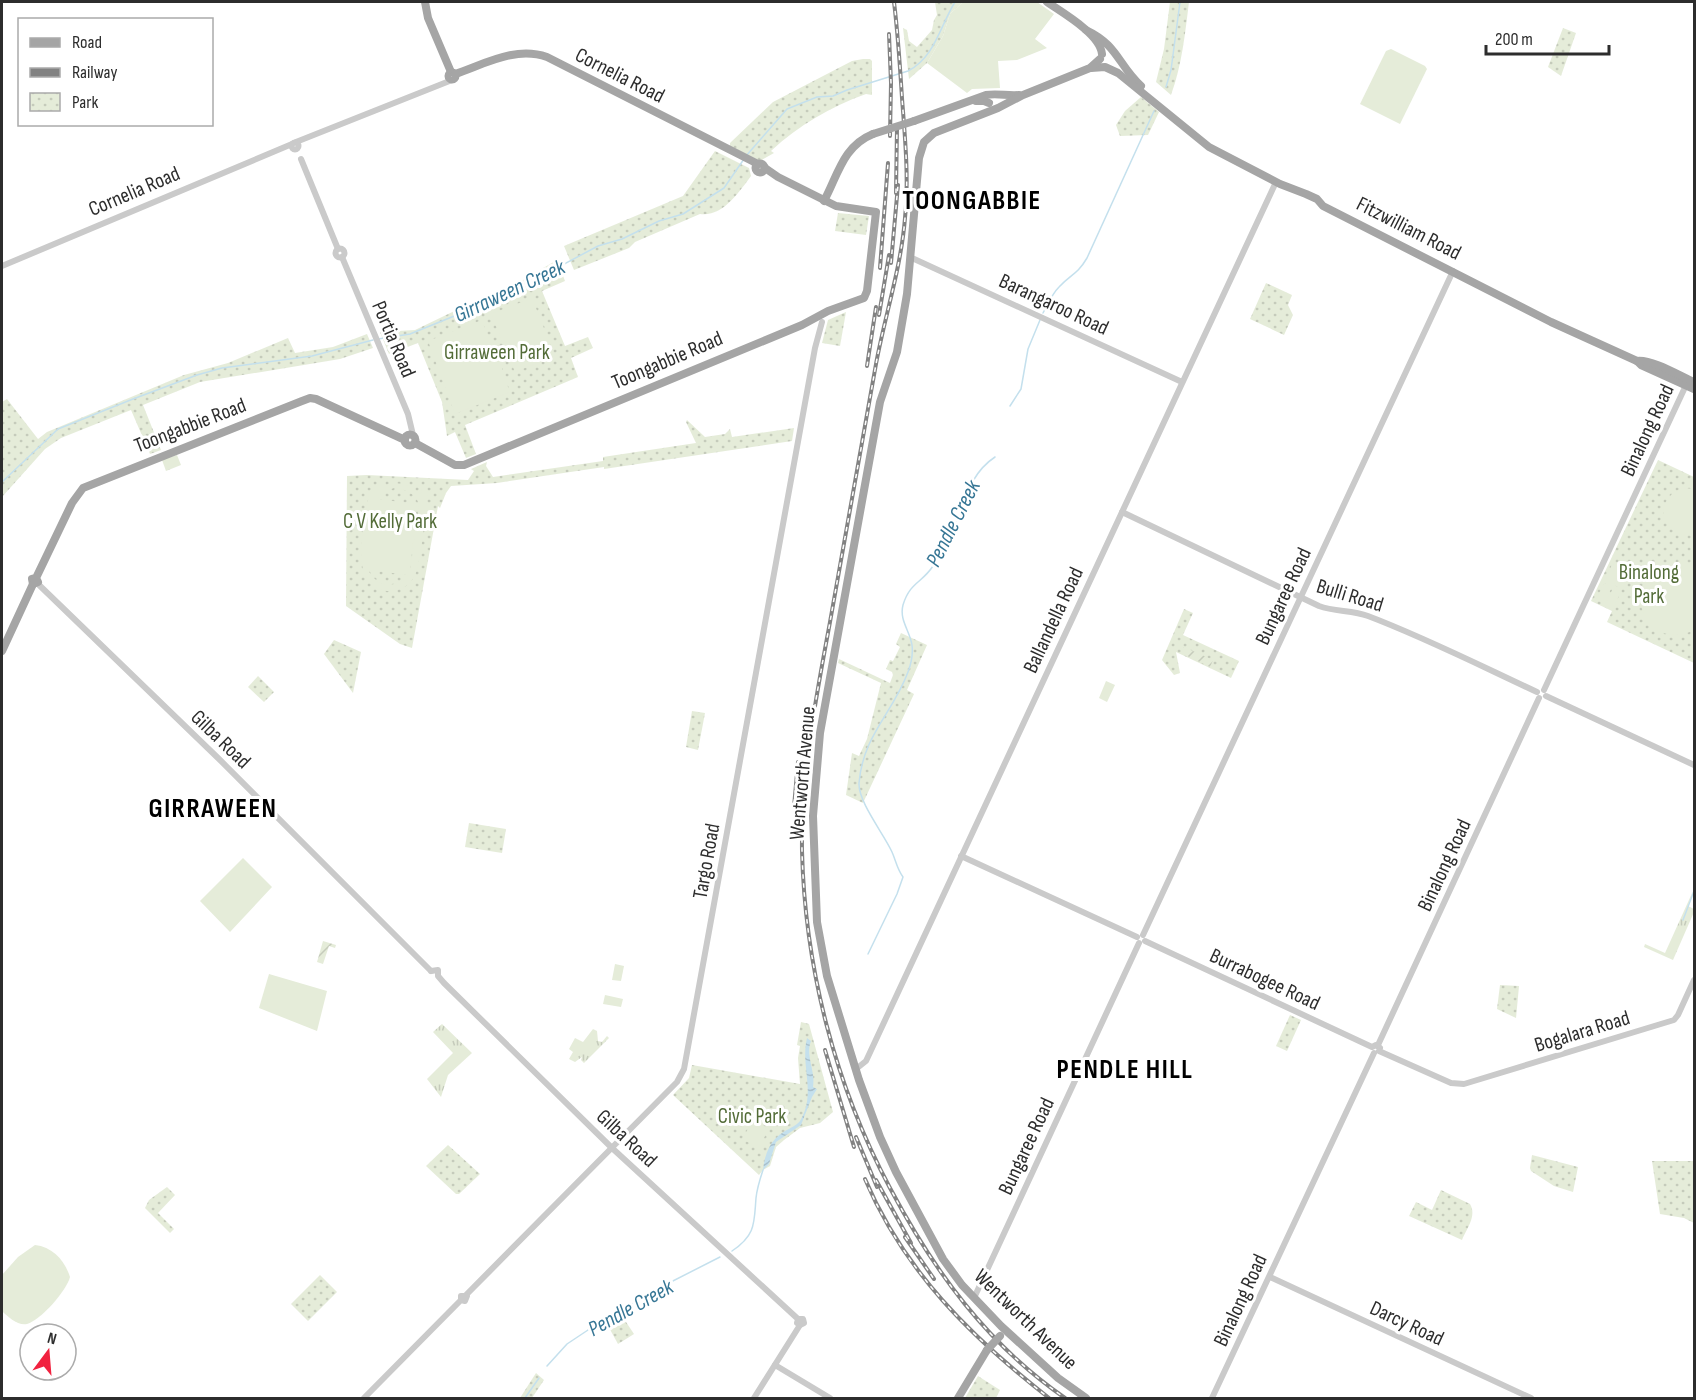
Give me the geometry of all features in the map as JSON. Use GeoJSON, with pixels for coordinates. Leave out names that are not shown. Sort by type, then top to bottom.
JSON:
{"type":"FeatureCollection","features":[{"type":"Feature","properties":{"kind":"main road"},"geometry":{"type":"LineString","coordinates":[[425,2],[428,18],[452,76]]}},
{"type":"Feature","properties":{"kind":"main road","name":"Fitzwilliam Road"},"geometry":{"type":"LineString","coordinates":[[1047,2],[1096,35],[1117,54],[1133,79],[1173,117]]}},
{"type":"Feature","properties":{"kind":"main road","name":"Fitzwilliam Road"},"geometry":{"type":"LineString","coordinates":[[1086,30],[1099,44],[1104,62],[1212,149],[1276,182],[1312,197],[1323,206],[1545,319],[1637,361],[1642,360],[1655,364],[1689,382],[1695,389]]}},
{"type":"Feature","properties":{"kind":"main road","name":"Wentworth Avenue"},"geometry":{"type":"LineString","coordinates":[[824,201],[848,153],[860,141],[873,134],[965,103],[996,102],[1023,95],[1104,62],[1106,50],[1117,54]]}},
{"type":"Feature","properties":{"kind":"main road","name":"Cornelia Road"},"geometry":{"type":"LineString","coordinates":[[452,76],[515,53],[535,53],[824,201],[841,208],[876,212],[867,291],[864,298]]}},
{"type":"Feature","properties":{"kind":"main road"},"geometry":{"type":"LineString","coordinates":[[1104,62],[1116,66],[1117,54]]}},
{"type":"Feature","properties":{"kind":"main road","name":"Wentworth Avenue"},"geometry":{"type":"LineString","coordinates":[[996,102],[984,113],[934,133],[922,146],[919,158],[912,258],[897,352],[881,397],[823,715],[814,796],[814,872],[819,935],[827,976],[856,1069],[880,1137],[896,1172],[944,1259],[1003,1334],[1086,1398]]}},
{"type":"Feature","properties":{"kind":"main road","name":"Toongabbie Road"},"geometry":{"type":"LineString","coordinates":[[2,651],[72,503],[83,488],[310,398],[405,440],[407,435],[455,465],[464,465],[802,324],[820,320],[864,298]]}},
{"type":"Feature","properties":{"kind":"main road"},"geometry":{"type":"LineString","coordinates":[[958,1398],[987,1350],[1003,1334]]}},
{"type":"Feature","properties":{"kind":"street","name":"Cornelia Road"},"geometry":{"type":"LineString","coordinates":[[2,266],[295,145],[427,89],[452,76]]}},
{"type":"Feature","properties":{"kind":"street","name":"Portia Road"},"geometry":{"type":"LineString","coordinates":[[301,159],[338,249],[344,251],[342,257],[410,420],[414,439]]}},
{"type":"Feature","properties":{"kind":"street","name":"Ballandella Road"},"geometry":{"type":"LineString","coordinates":[[856,1069],[866,1061],[1276,182]]}},
{"type":"Feature","properties":{"kind":"street","name":"Barangaroo Road"},"geometry":{"type":"LineString","coordinates":[[912,258],[1182,382]]}},
{"type":"Feature","properties":{"kind":"street","name":"Bungaree Road"},"geometry":{"type":"LineString","coordinates":[[974,1298],[1453,271]]}},
{"type":"Feature","properties":{"kind":"street","name":"Targo Road"},"geometry":{"type":"LineString","coordinates":[[364,1398],[677,1082],[686,1064],[820,320]]}},
{"type":"Feature","properties":{"kind":"street","name":"Binalong Road"},"geometry":{"type":"LineString","coordinates":[[1212,1398],[1689,382]]}},
{"type":"Feature","properties":{"kind":"street","name":"Bulli Road"},"geometry":{"type":"LineString","coordinates":[[1122,512],[1325,608],[1354,612],[1377,619],[1420,637],[1695,765]]}},
{"type":"Feature","properties":{"kind":"street","name":"Gilba Road"},"geometry":{"type":"LineString","coordinates":[[35,582],[225,765],[431,970],[438,970],[438,976],[612,1148],[799,1322],[775,1365]]}},
{"type":"Feature","properties":{"kind":"street","name":"Burrabogee Road"},"geometry":{"type":"LineString","coordinates":[[961,856],[1456,1085]]}},
{"type":"Feature","properties":{"kind":"street","name":"Bogalara Road"},"geometry":{"type":"LineString","coordinates":[[1456,1085],[1674,1020],[1695,980]]}},
{"type":"Feature","properties":{"kind":"street","name":"Darcy Road"},"geometry":{"type":"LineString","coordinates":[[1270,1277],[1531,1398]]}},
{"type":"Feature","properties":{"kind":"street"},"geometry":{"type":"LineString","coordinates":[[754,1398],[775,1365],[830,1398]]}},
{"type":"Feature","properties":{"kind":"green space"},"geometry":{"type":"Polygon","coordinates":[[[935,2],[963,2],[950,14],[943,36],[927,63],[909,79],[903,28],[907,30],[909,41],[917,47],[932,30],[937,15],[935,2]]]}},
{"type":"Feature","properties":{"kind":"green space"},"geometry":{"type":"Polygon","coordinates":[[[963,2],[1037,2],[1054,14],[1035,39],[1047,48],[1017,60],[998,61],[1000,88],[972,89],[967,93],[927,63],[943,36],[950,14],[963,2]]]}},
{"type":"Feature","properties":{"kind":"green space"},"geometry":{"type":"Polygon","coordinates":[[[1170,2],[1189,2],[1180,61],[1171,95],[1156,82],[1164,49],[1170,2]]]}},
{"type":"Feature","properties":{"kind":"green space"},"geometry":{"type":"Polygon","coordinates":[[[1563,28],[1576,33],[1561,76],[1548,67],[1563,28]]]}},
{"type":"Feature","properties":{"kind":"green space"},"geometry":{"type":"Polygon","coordinates":[[[1391,49],[1427,69],[1400,124],[1360,104],[1386,51],[1391,49]]]}},
{"type":"Feature","properties":{"kind":"green space"},"geometry":{"type":"Polygon","coordinates":[[[863,59],[872,61],[872,95],[866,94],[853,99],[816,118],[771,151],[774,153],[760,161],[730,146],[730,143],[773,102],[852,61],[863,59]]]}},
{"type":"Feature","properties":{"kind":"green space"},"geometry":{"type":"Polygon","coordinates":[[[1141,97],[1159,112],[1148,135],[1120,136],[1116,125],[1125,111],[1141,97]]]}},
{"type":"Feature","properties":{"kind":"green space"},"geometry":{"type":"Polygon","coordinates":[[[715,151],[749,168],[751,176],[723,208],[716,212],[700,214],[635,242],[629,248],[574,270],[564,246],[683,196],[715,151]]]}},
{"type":"Feature","properties":{"kind":"green space"},"geometry":{"type":"Polygon","coordinates":[[[838,213],[869,216],[866,235],[835,231],[838,213]]]}},
{"type":"Feature","properties":{"kind":"green space","name":"Girraween Park"},"geometry":{"type":"Polygon","coordinates":[[[557,260],[565,281],[542,291],[565,346],[588,337],[593,348],[571,358],[578,377],[465,425],[476,454],[466,458],[455,432],[447,436],[442,402],[418,343],[389,354],[380,332],[415,330],[471,303],[509,288],[557,260]]]}},
{"type":"Feature","properties":{"kind":"green space"},"geometry":{"type":"Polygon","coordinates":[[[1266,283],[1292,295],[1288,305],[1293,315],[1284,335],[1250,319],[1266,283]]]}},
{"type":"Feature","properties":{"kind":"green space"},"geometry":{"type":"Polygon","coordinates":[[[532,298],[555,356],[515,372],[491,314],[532,298]]]}},
{"type":"Feature","properties":{"kind":"green space"},"geometry":{"type":"Polygon","coordinates":[[[846,312],[840,346],[822,343],[828,320],[846,312]]]}},
{"type":"Feature","properties":{"kind":"green space"},"geometry":{"type":"Polygon","coordinates":[[[482,320],[490,342],[500,353],[502,371],[510,392],[455,414],[428,341],[482,320]]]}},
{"type":"Feature","properties":{"kind":"green space"},"geometry":{"type":"Polygon","coordinates":[[[367,334],[373,348],[340,359],[200,382],[143,405],[161,450],[150,454],[131,410],[61,438],[45,449],[2,497],[2,402],[7,399],[38,439],[47,432],[184,375],[228,363],[288,338],[295,353],[333,347],[367,334]]]}},
{"type":"Feature","properties":{"kind":"green space","name":"C V Kelly Park"},"geometry":{"type":"Polygon","coordinates":[[[687,420],[705,437],[725,434],[730,429],[732,437],[794,428],[792,441],[604,469],[604,467],[497,483],[451,486],[440,508],[438,506],[412,648],[400,644],[346,606],[347,476],[468,480],[474,471],[471,469],[487,462],[486,466],[493,477],[603,461],[603,457],[696,443],[687,420]]]}},
{"type":"Feature","properties":{"kind":"green space"},"geometry":{"type":"Polygon","coordinates":[[[177,455],[181,465],[166,471],[162,460],[177,455]]]}},
{"type":"Feature","properties":{"kind":"green space","name":"Binalong Park"},"geometry":{"type":"Polygon","coordinates":[[[1658,460],[1694,477],[1694,663],[1607,622],[1612,611],[1591,601],[1658,460]]]}},
{"type":"Feature","properties":{"kind":"green space"},"geometry":{"type":"Polygon","coordinates":[[[392,483],[405,484],[421,494],[422,489],[428,490],[417,570],[406,586],[391,591],[374,587],[366,578],[362,566],[362,536],[369,494],[372,495],[380,487],[392,483]],[[394,488],[383,492],[377,499],[417,504],[410,572],[419,504],[409,492],[394,488]],[[369,570],[376,580],[386,584],[398,583],[408,575],[369,570]]]}},
{"type":"Feature","properties":{"kind":"green space"},"geometry":{"type":"Polygon","coordinates":[[[1684,488],[1694,489],[1694,534],[1674,531],[1664,517],[1667,500],[1684,488]]]}},
{"type":"Feature","properties":{"kind":"green space"},"geometry":{"type":"Polygon","coordinates":[[[1671,563],[1694,568],[1694,630],[1677,635],[1662,632],[1650,624],[1643,612],[1640,597],[1644,583],[1654,571],[1671,563]]]}},
{"type":"Feature","properties":{"kind":"green space"},"geometry":{"type":"Polygon","coordinates":[[[1612,564],[1621,568],[1613,585],[1605,581],[1612,564]]]}},
{"type":"Feature","properties":{"kind":"green space"},"geometry":{"type":"Polygon","coordinates":[[[1622,568],[1630,572],[1622,589],[1614,585],[1622,568]]]}},
{"type":"Feature","properties":{"kind":"green space"},"geometry":{"type":"Polygon","coordinates":[[[1604,583],[1612,586],[1605,603],[1596,600],[1604,583]]]}},
{"type":"Feature","properties":{"kind":"green space"},"geometry":{"type":"Polygon","coordinates":[[[1613,588],[1621,591],[1614,607],[1606,603],[1613,588]]]}},
{"type":"Feature","properties":{"kind":"green space"},"geometry":{"type":"Polygon","coordinates":[[[1184,609],[1193,613],[1183,635],[1239,661],[1231,678],[1176,652],[1180,673],[1174,675],[1162,660],[1184,609]]]}},
{"type":"Feature","properties":{"kind":"green space"},"geometry":{"type":"Polygon","coordinates":[[[901,633],[927,645],[907,690],[914,694],[863,803],[846,795],[852,753],[859,756],[867,739],[881,683],[838,663],[839,659],[890,683],[893,675],[886,669],[900,647],[896,644],[901,633]]]}},
{"type":"Feature","properties":{"kind":"green space"},"geometry":{"type":"Polygon","coordinates":[[[334,640],[361,652],[353,693],[324,654],[334,640]]]}},
{"type":"Feature","properties":{"kind":"green space"},"geometry":{"type":"Polygon","coordinates":[[[1184,647],[1213,660],[1210,667],[1181,653],[1184,647]]]}},
{"type":"Feature","properties":{"kind":"green space"},"geometry":{"type":"Polygon","coordinates":[[[258,676],[274,692],[264,702],[248,687],[258,676]]]}},
{"type":"Feature","properties":{"kind":"green space"},"geometry":{"type":"Polygon","coordinates":[[[1106,681],[1115,685],[1107,702],[1099,698],[1106,681]]]}},
{"type":"Feature","properties":{"kind":"green space"},"geometry":{"type":"Polygon","coordinates":[[[692,711],[705,713],[698,750],[686,747],[692,711]]]}},
{"type":"Feature","properties":{"kind":"green space"},"geometry":{"type":"Polygon","coordinates":[[[469,823],[506,829],[502,853],[465,847],[469,823]]]}},
{"type":"Feature","properties":{"kind":"green space"},"geometry":{"type":"Polygon","coordinates":[[[243,858],[272,887],[230,932],[200,901],[243,858]]]}},
{"type":"Feature","properties":{"kind":"green space"},"geometry":{"type":"Polygon","coordinates":[[[1693,891],[1688,906],[1694,909],[1694,912],[1673,960],[1644,947],[1645,944],[1665,953],[1693,891]]]}},
{"type":"Feature","properties":{"kind":"green space"},"geometry":{"type":"Polygon","coordinates":[[[323,941],[336,945],[335,948],[329,946],[323,964],[317,962],[323,941]]]}},
{"type":"Feature","properties":{"kind":"green space"},"geometry":{"type":"Polygon","coordinates":[[[615,964],[624,966],[621,981],[612,980],[615,964]]]}},
{"type":"Feature","properties":{"kind":"green space"},"geometry":{"type":"Polygon","coordinates":[[[269,974],[327,991],[317,1031],[259,1008],[269,974]]]}},
{"type":"Feature","properties":{"kind":"green space"},"geometry":{"type":"Polygon","coordinates":[[[1500,985],[1519,986],[1516,1018],[1497,1009],[1500,985]]]}},
{"type":"Feature","properties":{"kind":"green space"},"geometry":{"type":"Polygon","coordinates":[[[605,995],[623,999],[621,1007],[603,1004],[605,995]]]}},
{"type":"Feature","properties":{"kind":"green space"},"geometry":{"type":"Polygon","coordinates":[[[1290,1015],[1301,1020],[1287,1051],[1276,1046],[1290,1015]]]}},
{"type":"Feature","properties":{"kind":"green space","name":"Civic Park"},"geometry":{"type":"Polygon","coordinates":[[[801,1022],[809,1024],[833,1112],[820,1123],[800,1128],[784,1140],[776,1147],[770,1166],[759,1175],[673,1095],[689,1078],[692,1065],[800,1084],[798,1058],[800,1046],[797,1045],[801,1022]]]}},
{"type":"Feature","properties":{"kind":"green space"},"geometry":{"type":"Polygon","coordinates":[[[442,1024],[472,1053],[448,1075],[441,1097],[427,1079],[453,1053],[433,1032],[442,1024]]]}},
{"type":"Feature","properties":{"kind":"green space"},"geometry":{"type":"Polygon","coordinates":[[[593,1029],[597,1031],[598,1041],[602,1042],[607,1036],[609,1038],[584,1063],[581,1060],[582,1057],[575,1062],[569,1059],[573,1052],[569,1049],[575,1038],[583,1042],[593,1029]]]}},
{"type":"Feature","properties":{"kind":"green space"},"geometry":{"type":"Polygon","coordinates":[[[752,1122],[768,1130],[759,1148],[742,1139],[752,1122]]]}},
{"type":"Feature","properties":{"kind":"green space"},"geometry":{"type":"Polygon","coordinates":[[[448,1145],[480,1174],[459,1194],[456,1194],[426,1166],[448,1145]]]}},
{"type":"Feature","properties":{"kind":"green space"},"geometry":{"type":"Polygon","coordinates":[[[1532,1155],[1578,1167],[1573,1192],[1554,1186],[1531,1171],[1532,1155]]]}},
{"type":"Feature","properties":{"kind":"green space"},"geometry":{"type":"Polygon","coordinates":[[[1652,1161],[1694,1161],[1694,1223],[1684,1218],[1660,1214],[1652,1161]]]}},
{"type":"Feature","properties":{"kind":"green space"},"geometry":{"type":"Polygon","coordinates":[[[167,1187],[175,1195],[158,1213],[174,1229],[170,1233],[145,1208],[149,1200],[167,1187]]]}},
{"type":"Feature","properties":{"kind":"green space"},"geometry":{"type":"Polygon","coordinates":[[[1441,1190],[1470,1204],[1472,1208],[1472,1218],[1462,1240],[1409,1216],[1416,1202],[1432,1210],[1441,1190]]]}},
{"type":"Feature","properties":{"kind":"green space"},"geometry":{"type":"Polygon","coordinates":[[[35,1245],[41,1246],[57,1256],[70,1277],[53,1304],[31,1322],[18,1323],[2,1311],[2,1275],[18,1257],[35,1245]]]}},
{"type":"Feature","properties":{"kind":"green space"},"geometry":{"type":"Polygon","coordinates":[[[320,1275],[337,1292],[308,1321],[291,1304],[320,1275]]]}},
{"type":"Feature","properties":{"kind":"green space"},"geometry":{"type":"Polygon","coordinates":[[[622,1316],[634,1334],[618,1344],[607,1324],[622,1316]]]}},
{"type":"Feature","properties":{"kind":"green space"},"geometry":{"type":"Polygon","coordinates":[[[536,1373],[544,1380],[532,1398],[520,1398],[536,1373]]]}},
{"type":"Feature","properties":{"kind":"green space"},"geometry":{"type":"Polygon","coordinates":[[[978,1376],[1000,1390],[996,1398],[965,1398],[978,1376]]]}},
{"type":"Feature","properties":{"kind":"water"},"geometry":{"type":"Polygon","coordinates":[[[807,1038],[811,1041],[809,1052],[813,1087],[817,1089],[801,1125],[776,1142],[769,1164],[763,1170],[765,1158],[772,1143],[795,1126],[805,1111],[808,1090],[805,1059],[807,1038]]]}},
{"type":"Feature","properties":{"kind":"waterway","name":"Girraween Creek"},"geometry":{"type":"LineString","coordinates":[[746,156],[787,109],[817,97],[833,96],[908,71],[917,65],[931,49],[955,2]]}},
{"type":"Feature","properties":{"kind":"waterway","name":"Pendle Creek"},"geometry":{"type":"LineString","coordinates":[[1166,87],[1171,70],[1180,2]]}},
{"type":"Feature","properties":{"kind":"waterway","name":"Pendle Creek"},"geometry":{"type":"LineString","coordinates":[[1043,313],[1052,296],[1087,258],[1154,111]]}},
{"type":"Feature","properties":{"kind":"waterway","name":"Girraween Creek"},"geometry":{"type":"LineString","coordinates":[[378,339],[410,334],[506,295],[598,246],[622,239],[659,221],[683,214],[724,188],[744,159]]}},
{"type":"Feature","properties":{"kind":"waterway","name":"Pendle Creek"},"geometry":{"type":"LineString","coordinates":[[1010,406],[1021,389],[1028,349],[1040,320]]}},
{"type":"Feature","properties":{"kind":"waterway","name":"Girraween Creek"},"geometry":{"type":"LineString","coordinates":[[2,482],[58,429],[133,399],[222,368],[312,356],[373,340]]}},
{"type":"Feature","properties":{"kind":"waterway","name":"Pendle Creek"},"geometry":{"type":"LineString","coordinates":[[868,954],[903,877],[863,799],[859,783],[866,751],[902,687],[910,666],[912,645],[902,616],[903,605],[909,592],[933,566],[950,535],[973,481],[986,464],[995,457]]}},
{"type":"Feature","properties":{"kind":"waterway"},"geometry":{"type":"LineString","coordinates":[[1683,920],[1694,891]]}},
{"type":"Feature","properties":{"kind":"waterway","name":"Pendle Creek"},"geometry":{"type":"LineString","coordinates":[[732,1251],[750,1234],[763,1170]]}},
{"type":"Feature","properties":{"kind":"waterway","name":"Pendle Creek"},"geometry":{"type":"LineString","coordinates":[[547,1366],[567,1344],[588,1330],[663,1286],[720,1257]]}},
{"type":"Feature","properties":{"kind":"waterway"},"geometry":{"type":"LineString","coordinates":[[525,1398],[539,1378]]}},
{"type":"Feature","properties":{"kind":"railway"},"geometry":{"type":"LineString","coordinates":[[894,2],[906,158],[905,218],[896,273],[876,364],[810,736],[802,822],[804,895],[809,939],[826,1025],[853,1108],[907,1219],[944,1277],[987,1330],[1037,1377],[1065,1398]]}},
{"type":"Feature","properties":{"kind":"railway"},"geometry":{"type":"LineString","coordinates":[[889,34],[890,136]]}},
{"type":"Feature","properties":{"kind":"railway"},"geometry":{"type":"LineString","coordinates":[[896,193],[897,127]]}},
{"type":"Feature","properties":{"kind":"railway"},"geometry":{"type":"LineString","coordinates":[[880,268],[888,163]]}},
{"type":"Feature","properties":{"kind":"railway"},"geometry":{"type":"LineString","coordinates":[[891,263],[898,185]]}},
{"type":"Feature","properties":{"kind":"railway"},"geometry":{"type":"LineString","coordinates":[[879,315],[889,255]]}},
{"type":"Feature","properties":{"kind":"railway"},"geometry":{"type":"LineString","coordinates":[[867,366],[876,307]]}},
{"type":"Feature","properties":{"kind":"railway"},"geometry":{"type":"LineString","coordinates":[[794,807],[798,762]]}},
{"type":"Feature","properties":{"kind":"railway"},"geometry":{"type":"LineString","coordinates":[[825,1050],[854,1147]]}},
{"type":"Feature","properties":{"kind":"railway"},"geometry":{"type":"LineString","coordinates":[[856,1137],[877,1187]]}},
{"type":"Feature","properties":{"kind":"railway"},"geometry":{"type":"LineString","coordinates":[[865,1179],[899,1243],[942,1300],[993,1351],[1049,1398]]}},
{"type":"Feature","properties":{"kind":"railway"},"geometry":{"type":"LineString","coordinates":[[876,1180],[911,1243]]}},
{"type":"Feature","properties":{"kind":"railway"},"geometry":{"type":"LineString","coordinates":[[905,1237],[934,1279]]}},
{"type":"Feature","properties":{"kind":"district","name":"TOONGABBIE"},"geometry":{"type":"Point","coordinates":[972,200]}},
{"type":"Feature","properties":{"kind":"district","name":"GIRRAWEEN"},"geometry":{"type":"Point","coordinates":[213,808]}},
{"type":"Feature","properties":{"kind":"district","name":"PENDLE HILL"},"geometry":{"type":"Point","coordinates":[1125,1069]}}]}
